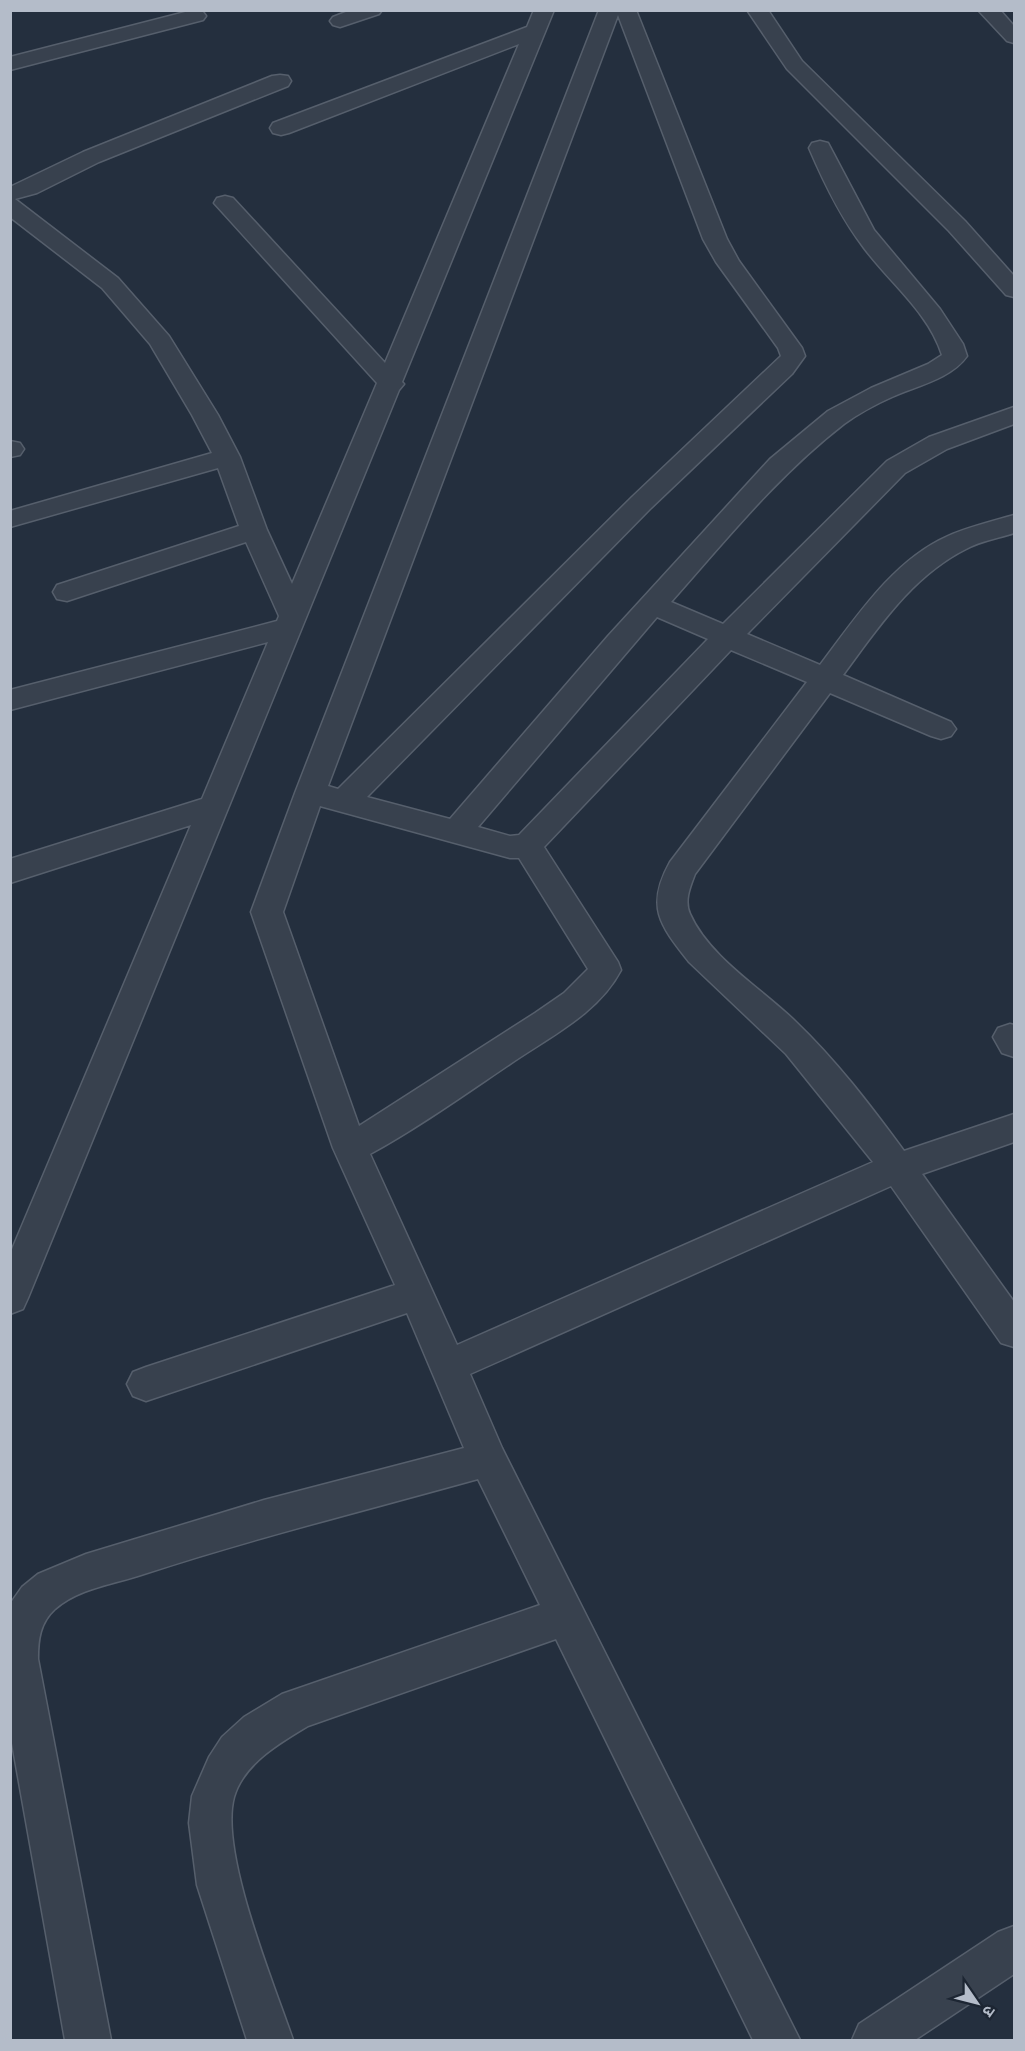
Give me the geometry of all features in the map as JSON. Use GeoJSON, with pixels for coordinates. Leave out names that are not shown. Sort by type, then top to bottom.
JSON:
{"type":"FeatureCollection","features":[{"type":"Feature","properties":{"kind":"street"},"geometry":{"type":"LineString","coordinates":[[340,21],[372,10]]}},
{"type":"Feature","properties":{"kind":"street"},"geometry":{"type":"LineString","coordinates":[[609,10],[328,797],[267,912],[350,1148],[417,1294],[488,1459],[777,2040]]}},
{"type":"Feature","properties":{"kind":"street"},"geometry":{"type":"LineString","coordinates":[[328,797],[607,537],[783,369],[792,356],[790,348],[728,262],[715,238],[626,10]]}},
{"type":"Feature","properties":{"kind":"street"},"geometry":{"type":"LineString","coordinates":[[757,10],[794,65],[957,226],[1014,290]]}},
{"type":"Feature","properties":{"kind":"street"},"geometry":{"type":"LineString","coordinates":[[988,10],[1014,37]]}},
{"type":"Feature","properties":{"kind":"street"},"geometry":{"type":"LineString","coordinates":[[10,64],[196,15]]}},
{"type":"Feature","properties":{"kind":"street"},"geometry":{"type":"LineString","coordinates":[[281,128],[540,21]]}},
{"type":"Feature","properties":{"kind":"street"},"geometry":{"type":"LineString","coordinates":[[10,1298],[540,21]]}},
{"type":"Feature","properties":{"kind":"street"},"geometry":{"type":"LineString","coordinates":[[10,194],[28,188],[91,157],[280,81]]}},
{"type":"Feature","properties":{"kind":"street"},"geometry":{"type":"LineString","coordinates":[[458,831],[618,643],[779,465],[837,417],[880,393],[943,366],[955,356],[954,346],[871,242],[836,186],[820,148]]}},
{"type":"Feature","properties":{"kind":"street"},"geometry":{"type":"LineString","coordinates":[[225,204],[391,384]]}},
{"type":"Feature","properties":{"kind":"street"},"geometry":{"type":"LineString","coordinates":[[10,205],[110,283],[160,341],[206,415],[227,457],[291,622]]}},
{"type":"Feature","properties":{"kind":"street"},"geometry":{"type":"LineString","coordinates":[[328,797],[510,847],[527,846],[728,636],[896,467],[934,443],[1014,415]]}},
{"type":"Feature","properties":{"kind":"street"},"geometry":{"type":"LineString","coordinates":[[13,519],[227,457]]}},
{"type":"Feature","properties":{"kind":"street"},"geometry":{"type":"LineString","coordinates":[[1014,524],[957,542],[926,562],[884,600],[681,870],[670,898],[675,916],[697,949],[798,1044],[896,1168],[1014,1331]]}},
{"type":"Feature","properties":{"kind":"street"},"geometry":{"type":"LineString","coordinates":[[67,592],[254,530]]}},
{"type":"Feature","properties":{"kind":"street"},"geometry":{"type":"LineString","coordinates":[[654,605],[941,729]]}},
{"type":"Feature","properties":{"kind":"street"},"geometry":{"type":"LineString","coordinates":[[10,700],[291,622]]}},
{"type":"Feature","properties":{"kind":"street"},"geometry":{"type":"LineString","coordinates":[[10,871],[215,806]]}},
{"type":"Feature","properties":{"kind":"street"},"geometry":{"type":"LineString","coordinates":[[350,1148],[380,1133],[547,1022],[602,976],[604,970],[602,962],[527,846]]}},
{"type":"Feature","properties":{"kind":"street"},"geometry":{"type":"LineString","coordinates":[[447,1367],[896,1168],[1014,1128]]}},
{"type":"Feature","properties":{"kind":"street"},"geometry":{"type":"LineString","coordinates":[[146,1384],[417,1294]]}},
{"type":"Feature","properties":{"kind":"street"},"geometry":{"type":"LineString","coordinates":[[88,2040],[14,1667],[17,1641],[25,1615],[43,1594],[72,1579],[166,1547],[488,1459]]}},
{"type":"Feature","properties":{"kind":"street"},"geometry":{"type":"LineString","coordinates":[[270,2040],[219,1885],[210,1823],[213,1796],[237,1752],[259,1732],[297,1709],[566,1616]]}},
{"type":"Feature","properties":{"kind":"street"},"geometry":{"type":"LineString","coordinates":[[875,2040],[1014,1948]]}}]}
